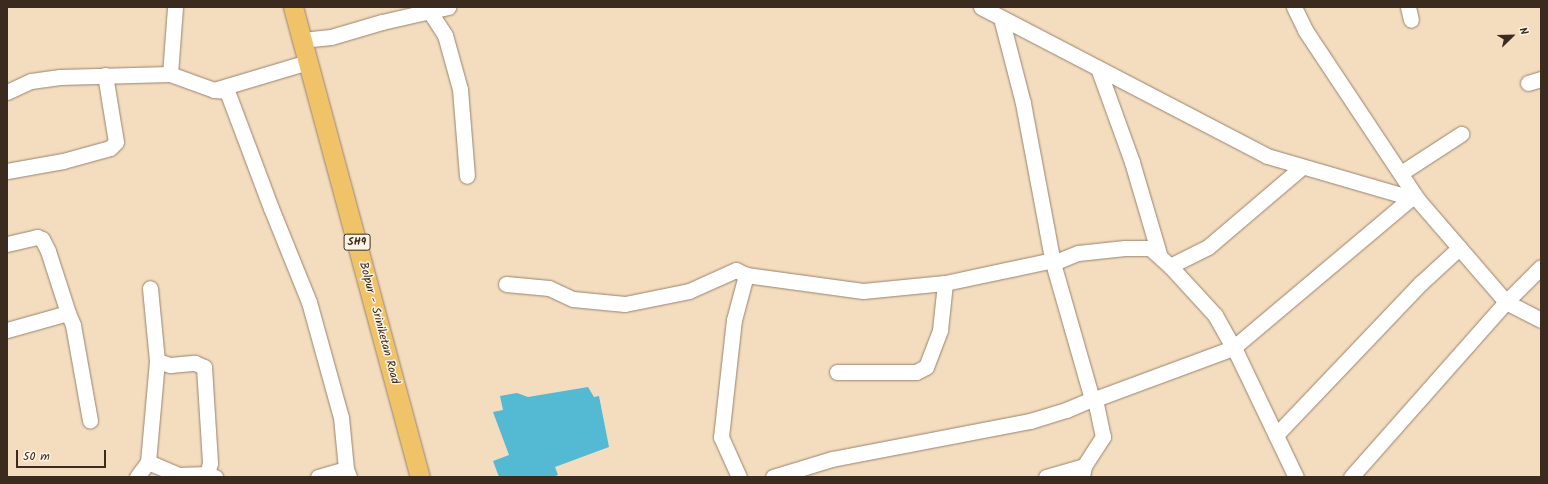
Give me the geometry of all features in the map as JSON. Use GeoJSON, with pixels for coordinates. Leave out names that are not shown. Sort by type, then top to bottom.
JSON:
{"type":"FeatureCollection","features":[{"type":"Feature","properties":{"kind":"main road","name":"Bolpur - Sriniketan Road"},"geometry":{"type":"LineString","coordinates":[[293,7],[420,477]]}},
{"type":"Feature","properties":{"kind":"street"},"geometry":{"type":"LineString","coordinates":[[170,74],[175,7]]}},
{"type":"Feature","properties":{"kind":"street"},"geometry":{"type":"LineString","coordinates":[[302,40],[331,37],[414,11],[430,12],[448,7]]}},
{"type":"Feature","properties":{"kind":"street"},"geometry":{"type":"LineString","coordinates":[[981,7],[1267,156],[1415,199]]}},
{"type":"Feature","properties":{"kind":"street"},"geometry":{"type":"LineString","coordinates":[[1294,7],[1305,30],[1400,173],[1415,199],[1506,302],[1541,320]]}},
{"type":"Feature","properties":{"kind":"street"},"geometry":{"type":"LineString","coordinates":[[430,12],[445,35],[460,89],[467,176]]}},
{"type":"Feature","properties":{"kind":"street"},"geometry":{"type":"LineString","coordinates":[[774,477],[832,459],[1030,421],[1066,410],[1092,399],[1053,262],[1023,103],[1001,18]]}},
{"type":"Feature","properties":{"kind":"street"},"geometry":{"type":"LineString","coordinates":[[214,90],[308,62]]}},
{"type":"Feature","properties":{"kind":"street"},"geometry":{"type":"LineString","coordinates":[[1098,68],[1134,168],[1165,261]]}},
{"type":"Feature","properties":{"kind":"street"},"geometry":{"type":"LineString","coordinates":[[7,92],[31,81],[60,77],[170,74],[214,90],[227,92],[270,208],[309,302],[341,417],[348,473],[318,477]]}},
{"type":"Feature","properties":{"kind":"street"},"geometry":{"type":"LineString","coordinates":[[7,172],[63,161],[110,148],[116,142],[105,75]]}},
{"type":"Feature","properties":{"kind":"street"},"geometry":{"type":"LineString","coordinates":[[1400,173],[1461,134]]}},
{"type":"Feature","properties":{"kind":"street"},"geometry":{"type":"LineString","coordinates":[[1165,261],[1208,248],[1302,167]]}},
{"type":"Feature","properties":{"kind":"street"},"geometry":{"type":"LineString","coordinates":[[1046,477],[1083,472],[1103,437],[1095,399],[1233,348],[1415,199]]}},
{"type":"Feature","properties":{"kind":"street"},"geometry":{"type":"LineString","coordinates":[[7,244],[27,238],[37,237],[42,239],[48,251],[68,313],[74,325],[90,420]]}},
{"type":"Feature","properties":{"kind":"street"},"geometry":{"type":"LineString","coordinates":[[506,284],[549,288],[573,299],[626,304],[689,291],[736,270],[746,274],[863,291],[945,283],[1053,262],[1078,253],[1125,248],[1150,248],[1165,261],[1215,315],[1233,348],[1296,477]]}},
{"type":"Feature","properties":{"kind":"street"},"geometry":{"type":"LineString","coordinates":[[1276,435],[1421,283],[1459,248]]}},
{"type":"Feature","properties":{"kind":"street"},"geometry":{"type":"LineString","coordinates":[[1351,477],[1506,302],[1541,267]]}},
{"type":"Feature","properties":{"kind":"street"},"geometry":{"type":"LineString","coordinates":[[739,477],[721,437],[734,320],[746,274]]}},
{"type":"Feature","properties":{"kind":"street"},"geometry":{"type":"LineString","coordinates":[[837,372],[916,372],[926,367],[940,330],[945,283]]}},
{"type":"Feature","properties":{"kind":"street"},"geometry":{"type":"LineString","coordinates":[[137,477],[148,462],[157,361],[150,288]]}},
{"type":"Feature","properties":{"kind":"street"},"geometry":{"type":"LineString","coordinates":[[7,330],[68,313]]}},
{"type":"Feature","properties":{"kind":"street"},"geometry":{"type":"LineString","coordinates":[[148,462],[178,476],[211,476],[204,368],[195,363],[170,365],[157,361]]}},
{"type":"Feature","properties":{"kind":"water"},"geometry":{"type":"Polygon","coordinates":[[[588,387],[594,397],[599,396],[609,447],[555,467],[558,475],[552,477],[499,477],[493,461],[509,455],[493,412],[503,410],[500,396],[517,393],[528,397],[588,387]]]}}]}
